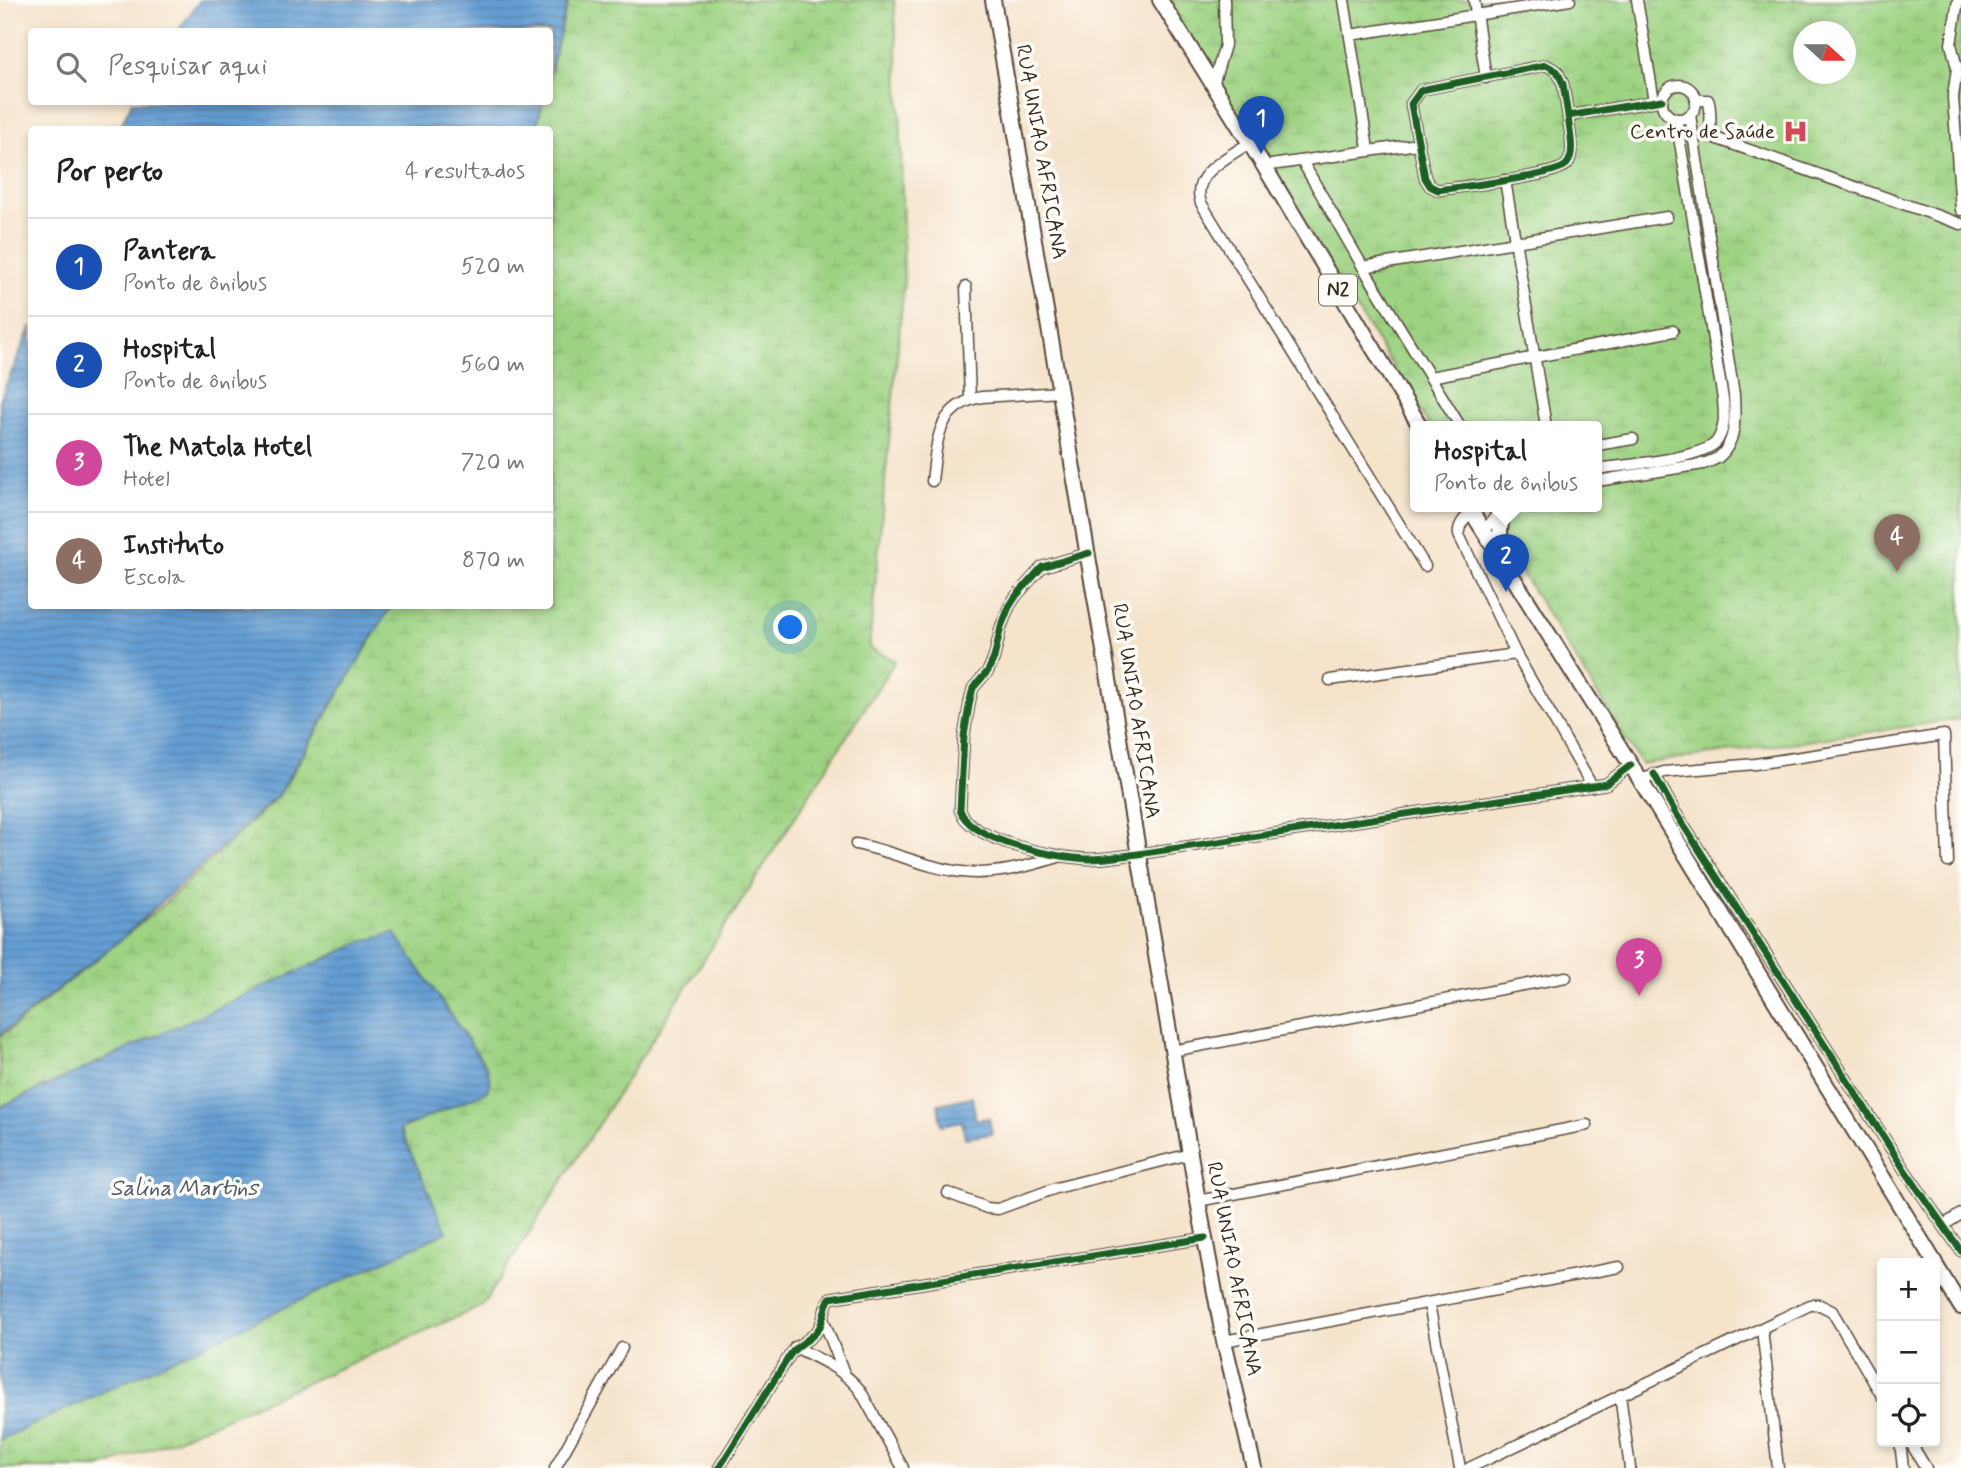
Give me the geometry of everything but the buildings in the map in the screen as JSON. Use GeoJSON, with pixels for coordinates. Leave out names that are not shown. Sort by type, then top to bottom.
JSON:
{"type":"FeatureCollection","features":[{"type":"Feature","properties":{"kind":"main road","name":"RUA UNIAO AFRICANA"},"geometry":{"type":"LineString","coordinates":[[993,0],[1198,1201],[1224,1340],[1254,1468]]}},
{"type":"Feature","properties":{"kind":"main road","name":"N2"},"geometry":{"type":"LineString","coordinates":[[1160,0],[1264,166],[1417,421]]}},
{"type":"Feature","properties":{"kind":"main road"},"geometry":{"type":"LineString","coordinates":[[1475,512],[1631,765],[1647,777],[1931,1258]]}},
{"type":"Feature","properties":{"kind":"main road"},"geometry":{"type":"LineString","coordinates":[[1503,512],[1499,538],[1506,566]]}},
{"type":"Feature","properties":{"kind":"main road"},"geometry":{"type":"LineString","coordinates":[[1940,1272],[1961,1307]]}},
{"type":"Feature","properties":{"kind":"street"},"geometry":{"type":"LineString","coordinates":[[1213,85],[1225,45],[1224,0]]}},
{"type":"Feature","properties":{"kind":"street"},"geometry":{"type":"LineString","coordinates":[[1344,0],[1368,149]]}},
{"type":"Feature","properties":{"kind":"street"},"geometry":{"type":"LineString","coordinates":[[1474,0],[1486,78]]}},
{"type":"Feature","properties":{"kind":"street"},"geometry":{"type":"LineString","coordinates":[[1350,35],[1570,0]]}},
{"type":"Feature","properties":{"kind":"street"},"geometry":{"type":"LineString","coordinates":[[1602,468],[1707,450],[1716,442],[1724,425],[1723,399],[1676,119],[1664,110],[1658,101],[1637,0]]}},
{"type":"Feature","properties":{"kind":"street"},"geometry":{"type":"LineString","coordinates":[[1958,0],[1958,22],[1951,44],[1957,68],[1953,97],[1961,210]]}},
{"type":"Feature","properties":{"kind":"street"},"geometry":{"type":"LineString","coordinates":[[1546,65],[1557,71],[1563,84],[1572,156],[1567,165],[1558,170],[1438,190],[1430,186],[1425,178],[1411,104],[1421,90],[1486,78],[1546,65]]}},
{"type":"Feature","properties":{"kind":"street"},"geometry":{"type":"LineString","coordinates":[[1568,116],[1658,101],[1667,91],[1681,85],[1691,90],[1696,106],[1690,115],[1676,119]]}},
{"type":"Feature","properties":{"kind":"street"},"geometry":{"type":"LineString","coordinates":[[1696,100],[1708,100],[1710,104],[1712,137],[1961,224]]}},
{"type":"Feature","properties":{"kind":"street"},"geometry":{"type":"LineString","coordinates":[[1602,480],[1703,464],[1719,457],[1729,443],[1735,423],[1734,396],[1690,115]]}},
{"type":"Feature","properties":{"kind":"street"},"geometry":{"type":"LineString","coordinates":[[1249,143],[1205,175],[1199,189],[1201,203],[1425,566]]}},
{"type":"Feature","properties":{"kind":"street"},"geometry":{"type":"LineString","coordinates":[[1264,166],[1368,149],[1418,144]]}},
{"type":"Feature","properties":{"kind":"street"},"geometry":{"type":"LineString","coordinates":[[1302,161],[1457,421]]}},
{"type":"Feature","properties":{"kind":"street"},"geometry":{"type":"LineString","coordinates":[[1505,180],[1545,421]]}},
{"type":"Feature","properties":{"kind":"street"},"geometry":{"type":"LineString","coordinates":[[1363,267],[1667,217]]}},
{"type":"Feature","properties":{"kind":"street"},"geometry":{"type":"LineString","coordinates":[[966,287],[970,399]]}},
{"type":"Feature","properties":{"kind":"street"},"geometry":{"type":"LineString","coordinates":[[1430,377],[1673,331]]}},
{"type":"Feature","properties":{"kind":"street"},"geometry":{"type":"LineString","coordinates":[[932,481],[939,429],[949,416],[970,399],[1061,391]]}},
{"type":"Feature","properties":{"kind":"street"},"geometry":{"type":"LineString","coordinates":[[1602,444],[1633,439]]}},
{"type":"Feature","properties":{"kind":"street"},"geometry":{"type":"LineString","coordinates":[[1470,512],[1458,528],[1459,534],[1516,654],[1592,786]]}},
{"type":"Feature","properties":{"kind":"street"},"geometry":{"type":"LineString","coordinates":[[1485,532],[1500,512]]}},
{"type":"Feature","properties":{"kind":"street"},"geometry":{"type":"LineString","coordinates":[[1089,553],[1042,567],[1016,596],[1004,617],[988,671],[973,688],[964,736],[960,810],[963,817],[994,838],[1063,856],[1092,859],[1138,854],[1606,784],[1631,765]]}},
{"type":"Feature","properties":{"kind":"street"},"geometry":{"type":"LineString","coordinates":[[1331,680],[1516,654]]}},
{"type":"Feature","properties":{"kind":"street"},"geometry":{"type":"LineString","coordinates":[[1647,777],[1755,764],[1944,735],[1948,862]]}},
{"type":"Feature","properties":{"kind":"street"},"geometry":{"type":"LineString","coordinates":[[1647,777],[1675,812],[1889,1146],[1961,1251]]}},
{"type":"Feature","properties":{"kind":"street"},"geometry":{"type":"LineString","coordinates":[[856,844],[876,847],[943,869],[975,874],[1019,868],[1063,856]]}},
{"type":"Feature","properties":{"kind":"street"},"geometry":{"type":"LineString","coordinates":[[1172,1051],[1566,976]]}},
{"type":"Feature","properties":{"kind":"street"},"geometry":{"type":"LineString","coordinates":[[1198,1201],[1587,1125]]}},
{"type":"Feature","properties":{"kind":"street"},"geometry":{"type":"LineString","coordinates":[[948,1193],[987,1208],[998,1209],[1056,1188],[1190,1154]]}},
{"type":"Feature","properties":{"kind":"street"},"geometry":{"type":"LineString","coordinates":[[1944,1224],[1961,1214]]}},
{"type":"Feature","properties":{"kind":"street"},"geometry":{"type":"LineString","coordinates":[[719,1468],[796,1347],[819,1329],[830,1298],[1205,1238]]}},
{"type":"Feature","properties":{"kind":"street"},"geometry":{"type":"LineString","coordinates":[[1224,1340],[1619,1267]]}},
{"type":"Feature","properties":{"kind":"street"},"geometry":{"type":"LineString","coordinates":[[1429,1304],[1461,1468]]}},
{"type":"Feature","properties":{"kind":"street"},"geometry":{"type":"LineString","coordinates":[[1469,1468],[1810,1305],[1826,1307],[1836,1317],[1877,1387]]}},
{"type":"Feature","properties":{"kind":"street"},"geometry":{"type":"LineString","coordinates":[[823,1319],[844,1373]]}},
{"type":"Feature","properties":{"kind":"street"},"geometry":{"type":"LineString","coordinates":[[1762,1329],[1778,1468]]}},
{"type":"Feature","properties":{"kind":"street"},"geometry":{"type":"LineString","coordinates":[[796,1347],[844,1373],[860,1390],[903,1468]]}},
{"type":"Feature","properties":{"kind":"street"},"geometry":{"type":"LineString","coordinates":[[555,1468],[622,1348]]}},
{"type":"Feature","properties":{"kind":"street"},"geometry":{"type":"LineString","coordinates":[[1620,1395],[1630,1468]]}},
{"type":"Feature","properties":{"kind":"street"},"geometry":{"type":"LineString","coordinates":[[1901,1447],[1903,1468]]}},
{"type":"Feature","properties":{"kind":"street"},"geometry":{"type":"LineString","coordinates":[[1913,1447],[1926,1468]]}},
{"type":"Feature","properties":{"kind":"green space"},"geometry":{"type":"Polygon","coordinates":[[[568,0],[894,0],[900,106],[904,283],[869,648],[895,661],[482,1306],[177,1439],[99,1468],[0,1468],[0,1036],[162,906],[279,796],[389,609],[553,609],[553,126],[537,126],[542,105],[553,105],[553,62],[568,0]]]}},
{"type":"Feature","properties":{"kind":"green space"},"geometry":{"type":"Polygon","coordinates":[[[1163,0],[1961,0],[1961,719],[1641,764],[1484,512],[1602,512],[1602,421],[1427,421],[1163,0]]]}},
{"type":"Feature","properties":{"kind":"water"},"geometry":{"type":"Polygon","coordinates":[[[200,0],[568,0],[553,62],[553,28],[180,28],[200,0]]]}},
{"type":"Feature","properties":{"kind":"water"},"geometry":{"type":"Polygon","coordinates":[[[131,105],[542,105],[537,126],[120,126],[131,105]]]}},
{"type":"Feature","properties":{"kind":"water"},"geometry":{"type":"Polygon","coordinates":[[[28,333],[28,609],[389,609],[278,795],[119,941],[0,1035],[0,400],[28,333]]]}},
{"type":"Feature","properties":{"kind":"water","name":"Salina Martins"},"geometry":{"type":"Polygon","coordinates":[[[395,933],[487,1068],[491,1083],[486,1092],[400,1129],[447,1232],[0,1440],[0,1107],[364,941],[395,933]]]}},
{"type":"Feature","properties":{"kind":"water"},"geometry":{"type":"Polygon","coordinates":[[[972,1097],[976,1120],[989,1118],[992,1134],[965,1138],[962,1121],[941,1125],[938,1104],[972,1097]]]}},
{"type":"Feature","properties":{"kind":"cycle path"},"geometry":{"type":"LineString","coordinates":[[1568,116],[1571,154],[1567,164],[1560,168],[1528,177],[1438,190],[1430,186],[1425,178],[1411,104],[1421,90],[1546,65],[1557,71],[1563,84],[1568,116],[1662,100]]}},
{"type":"Feature","properties":{"kind":"cycle path"},"geometry":{"type":"LineString","coordinates":[[1089,553],[1042,567],[1016,596],[1001,627],[988,671],[973,688],[964,736],[960,810],[967,821],[997,839],[1057,855],[1089,859],[1114,857],[1606,784],[1631,765]]}},
{"type":"Feature","properties":{"kind":"cycle path"},"geometry":{"type":"LineString","coordinates":[[1654,774],[1675,812],[1904,1169],[1961,1251]]}},
{"type":"Feature","properties":{"kind":"cycle path"},"geometry":{"type":"LineString","coordinates":[[719,1468],[790,1355],[820,1327],[830,1298],[1205,1238]]}},
{"type":"Feature","properties":{"kind":"place","name":"Centro de Saúde"},"geometry":{"type":"Point","coordinates":[1795,132]}},
{"type":"Feature","properties":{"kind":"place","name":"Pantera"},"geometry":{"type":"Point","coordinates":[1261,154]}},
{"type":"Feature","properties":{"kind":"place","name":"Instituto"},"geometry":{"type":"Point","coordinates":[1897,572]}},
{"type":"Feature","properties":{"kind":"place","name":"Hospital"},"geometry":{"type":"Point","coordinates":[1506,592]}},
{"type":"Feature","properties":{"kind":"place","name":"The Matola Hotel"},"geometry":{"type":"Point","coordinates":[1639,996]}}]}
